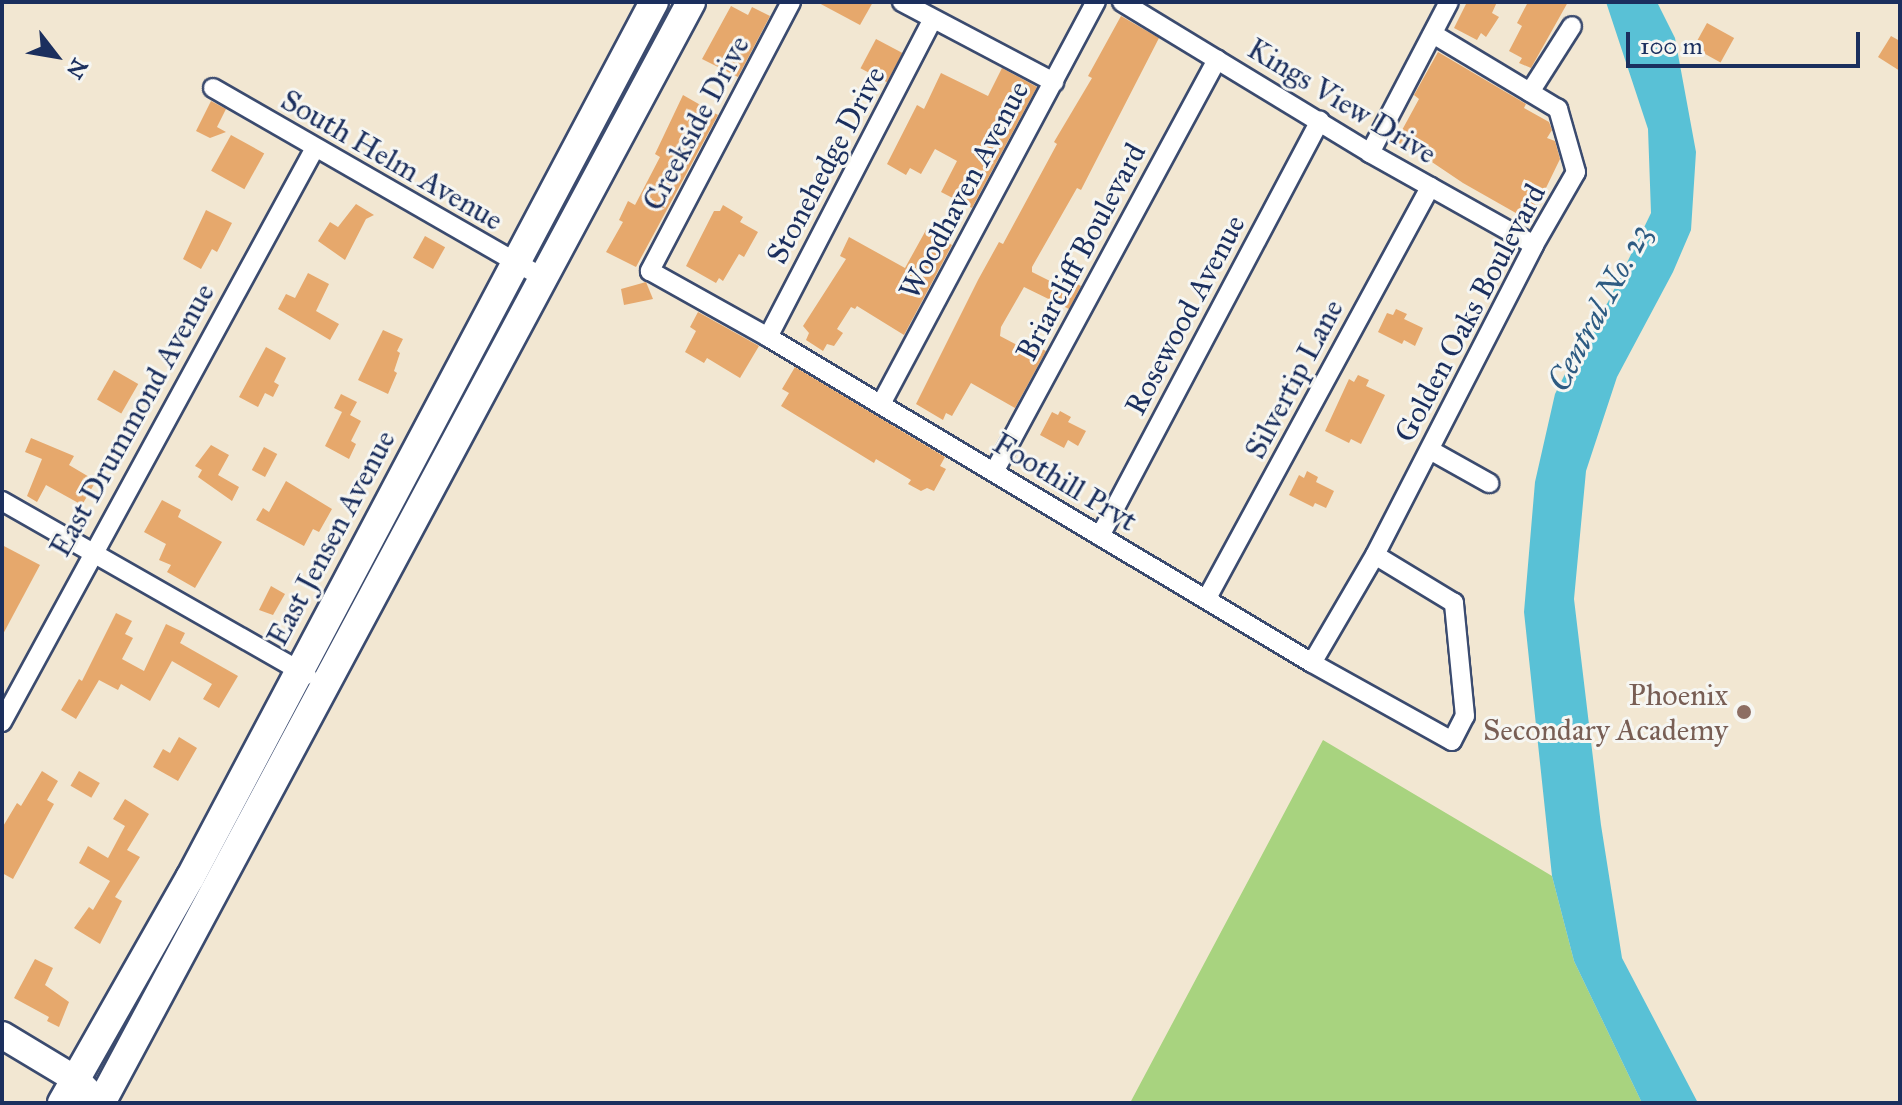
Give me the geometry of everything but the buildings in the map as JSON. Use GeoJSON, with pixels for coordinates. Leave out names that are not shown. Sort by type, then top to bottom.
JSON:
{"type":"FeatureCollection","features":[{"type":"Feature","properties":{"kind":"main road","name":"East Jensen Avenue"},"geometry":{"type":"LineString","coordinates":[[70,1092],[300,671],[654,2]]}},
{"type":"Feature","properties":{"kind":"main road"},"geometry":{"type":"LineString","coordinates":[[100,1103],[327,686],[691,2]]}},
{"type":"Feature","properties":{"kind":"street","name":"Creekside Drive"},"geometry":{"type":"LineString","coordinates":[[650,271],[791,2]]}},
{"type":"Feature","properties":{"kind":"street"},"geometry":{"type":"LineString","coordinates":[[902,2],[1054,82]]}},
{"type":"Feature","properties":{"kind":"street","name":"Woodhaven Avenue"},"geometry":{"type":"LineString","coordinates":[[881,404],[1096,2]]}},
{"type":"Feature","properties":{"kind":"street","name":"Kings View Drive"},"geometry":{"type":"LineString","coordinates":[[1122,2],[1370,153],[1534,245]]}},
{"type":"Feature","properties":{"kind":"street"},"geometry":{"type":"LineString","coordinates":[[1370,153],[1449,2]]}},
{"type":"Feature","properties":{"kind":"street","name":"Stonehedge Drive"},"geometry":{"type":"LineString","coordinates":[[768,337],[933,19]]}},
{"type":"Feature","properties":{"kind":"street"},"geometry":{"type":"LineString","coordinates":[[1530,92],[1572,26]]}},
{"type":"Feature","properties":{"kind":"street","name":"Golden Oaks Boulevard"},"geometry":{"type":"LineString","coordinates":[[1312,663],[1375,555],[1534,245],[1576,172],[1558,109],[1433,34]]}},
{"type":"Feature","properties":{"kind":"street","name":"Briarcliff Boulevard"},"geometry":{"type":"LineString","coordinates":[[994,472],[1217,59]]}},
{"type":"Feature","properties":{"kind":"street","name":"South Helm Avenue"},"geometry":{"type":"LineString","coordinates":[[213,88],[544,278]]}},
{"type":"Feature","properties":{"kind":"street","name":"Rosewood Avenue"},"geometry":{"type":"LineString","coordinates":[[1100,536],[1320,121]]}},
{"type":"Feature","properties":{"kind":"street","name":"East Drummond Avenue"},"geometry":{"type":"LineString","coordinates":[[2,722],[91,552],[315,148]]}},
{"type":"Feature","properties":{"kind":"street","name":"Silvertip Lane"},"geometry":{"type":"LineString","coordinates":[[1207,598],[1430,187]]}},
{"type":"Feature","properties":{"kind":"street","name":"Foothill Prvt"},"geometry":{"type":"LineString","coordinates":[[650,271],[768,337],[1312,663],[1452,741],[1465,716],[1454,603],[1375,555]]}},
{"type":"Feature","properties":{"kind":"street"},"geometry":{"type":"LineString","coordinates":[[1430,450],[1489,483]]}},
{"type":"Feature","properties":{"kind":"street"},"geometry":{"type":"LineString","coordinates":[[2,501],[327,686]]}},
{"type":"Feature","properties":{"kind":"street"},"geometry":{"type":"LineString","coordinates":[[2,1035],[70,1092],[100,1103]]}},
{"type":"Feature","properties":{"kind":"green space"},"geometry":{"type":"Polygon","coordinates":[[[1323,740],[1552,876],[1574,961],[1642,1103],[1130,1103],[1323,740]]]}},
{"type":"Feature","properties":{"kind":"water"},"geometry":{"type":"Polygon","coordinates":[[[1606,2],[1657,2],[1675,38],[1696,152],[1691,230],[1673,272],[1617,377],[1586,471],[1574,599],[1601,825],[1622,958],[1698,1103],[1642,1103],[1574,961],[1552,876],[1524,612],[1535,482],[1555,394],[1608,302],[1651,213],[1648,129],[1606,2]]]}},
{"type":"Feature","properties":{"kind":"place","name":"Phoenix Secondary Academy"},"geometry":{"type":"Point","coordinates":[1744,712]}},
{"type":"Feature","properties":{"kind":"water label","name":"Central No. 23"},"geometry":{"type":"Point","coordinates":[1600,308]}}]}
